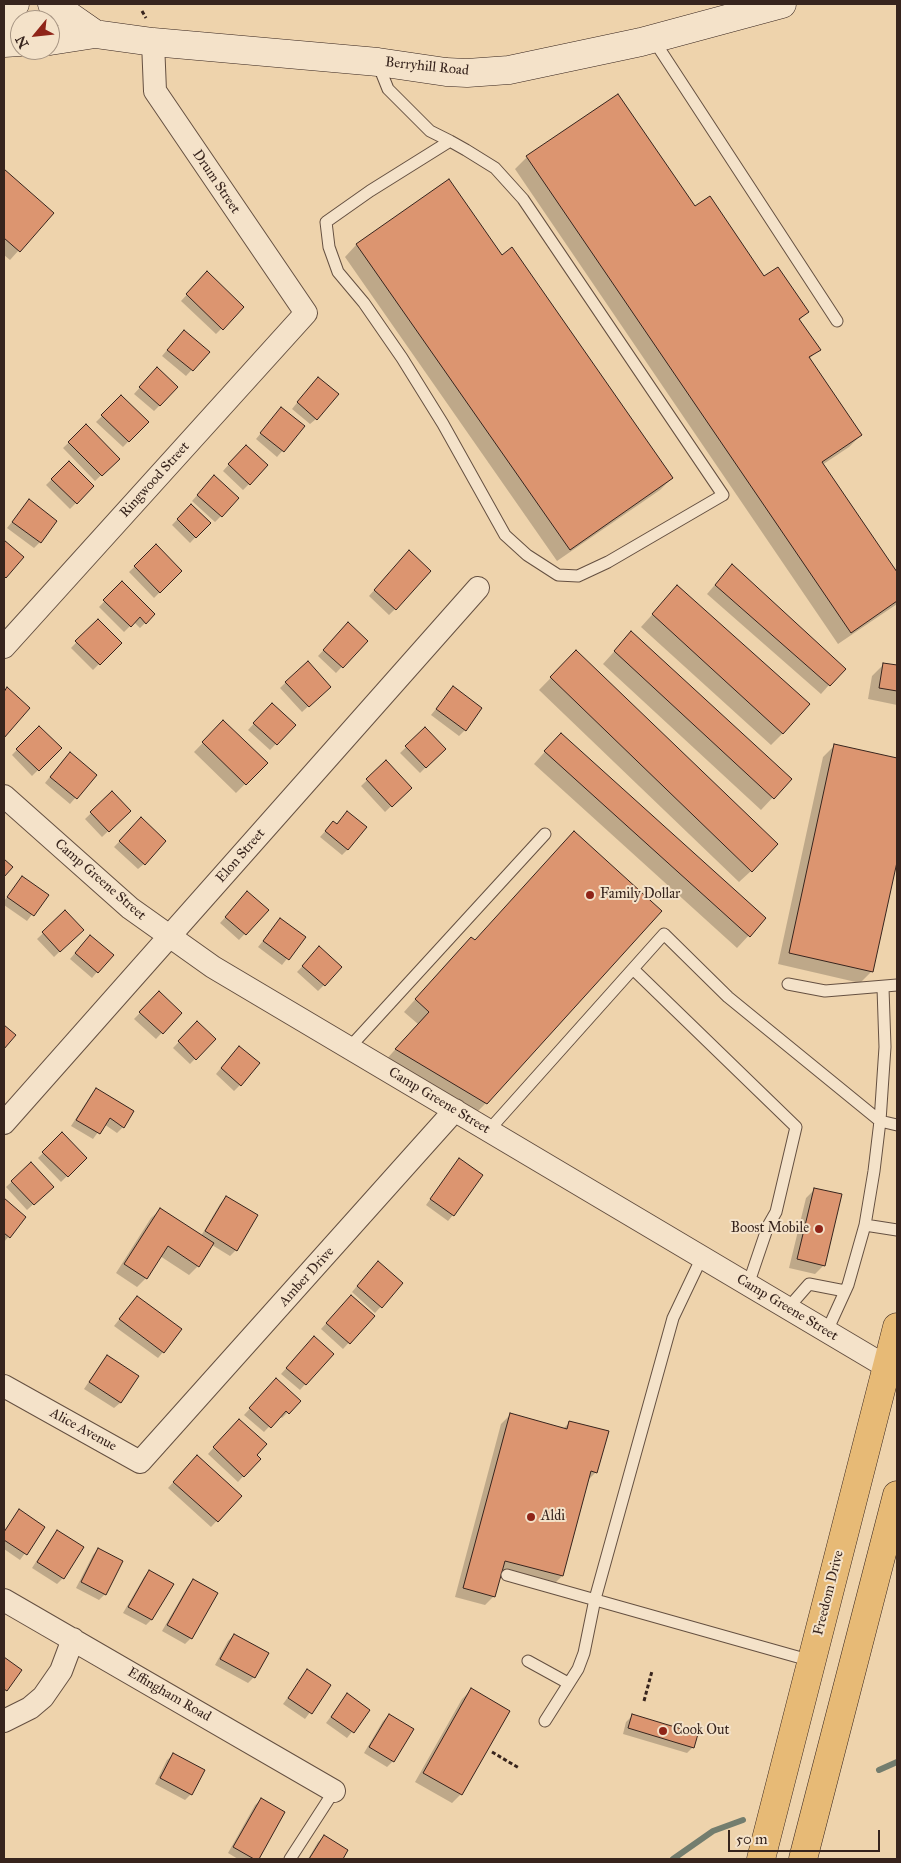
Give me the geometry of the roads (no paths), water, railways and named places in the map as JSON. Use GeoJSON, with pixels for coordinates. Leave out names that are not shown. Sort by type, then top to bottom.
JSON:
{"type":"FeatureCollection","features":[{"type":"Feature","properties":{"kind":"main road","name":"Freedom Drive"},"geometry":{"type":"LineString","coordinates":[[760,1859],[892,1370],[897,1327]]}},
{"type":"Feature","properties":{"kind":"main road"},"geometry":{"type":"LineString","coordinates":[[803,1859],[897,1495]]}},
{"type":"Feature","properties":{"kind":"street"},"geometry":{"type":"LineString","coordinates":[[4,19],[15,4]]}},
{"type":"Feature","properties":{"kind":"street","name":"Berryhill Road"},"geometry":{"type":"LineString","coordinates":[[52,4],[95,34]]}},
{"type":"Feature","properties":{"kind":"street","name":"Berryhill Road"},"geometry":{"type":"LineString","coordinates":[[60,39],[95,34],[153,42],[378,62],[446,72],[467,73],[509,70],[653,39],[782,4]]}},
{"type":"Feature","properties":{"kind":"street","name":"Drum Street"},"geometry":{"type":"LineString","coordinates":[[153,42],[155,91],[306,314]]}},
{"type":"Feature","properties":{"kind":"street","name":"Ringwood Street"},"geometry":{"type":"LineString","coordinates":[[4,647],[306,314]]}},
{"type":"Feature","properties":{"kind":"street","name":"Elon Street"},"geometry":{"type":"LineString","coordinates":[[4,1123],[478,588]]}},
{"type":"Feature","properties":{"kind":"street","name":"Camp Greene Street"},"geometry":{"type":"LineString","coordinates":[[4,796],[130,908],[213,967],[892,1370]]}},
{"type":"Feature","properties":{"kind":"street","name":"Amber Drive"},"geometry":{"type":"LineString","coordinates":[[158,1443],[454,1110]]}},
{"type":"Feature","properties":{"kind":"street","name":"Alice Avenue"},"geometry":{"type":"LineString","coordinates":[[4,1386],[140,1462],[158,1443]]}},
{"type":"Feature","properties":{"kind":"street","name":"Effingham Road"},"geometry":{"type":"LineString","coordinates":[[4,1600],[334,1791]]}},
{"type":"Feature","properties":{"kind":"street"},"geometry":{"type":"LineString","coordinates":[[4,1721],[30,1708],[42,1697],[61,1671],[73,1639]]}},
{"type":"Feature","properties":{"kind":"lane"},"geometry":{"type":"LineString","coordinates":[[653,39],[838,321]]}},
{"type":"Feature","properties":{"kind":"lane"},"geometry":{"type":"LineString","coordinates":[[378,62],[388,89],[430,131],[450,141],[495,168],[523,199],[723,495],[608,562],[578,576],[558,575],[527,555],[505,536],[444,424],[364,303],[338,272],[329,247],[326,222],[370,191],[450,141]]}},
{"type":"Feature","properties":{"kind":"lane"},"geometry":{"type":"LineString","coordinates":[[349,1048],[545,834]]}},
{"type":"Feature","properties":{"kind":"lane"},"geometry":{"type":"LineString","coordinates":[[489,1130],[664,934],[728,997],[880,1121],[897,1125]]}},
{"type":"Feature","properties":{"kind":"lane"},"geometry":{"type":"LineString","coordinates":[[633,969],[796,1127],[776,1212],[768,1226],[748,1285]]}},
{"type":"Feature","properties":{"kind":"lane"},"geometry":{"type":"LineString","coordinates":[[788,984],[825,991],[883,988],[897,985]]}},
{"type":"Feature","properties":{"kind":"lane"},"geometry":{"type":"LineString","coordinates":[[827,1331],[845,1291],[865,1225],[874,1172],[880,1121],[885,1047],[883,988]]}},
{"type":"Feature","properties":{"kind":"lane"},"geometry":{"type":"LineString","coordinates":[[865,1225],[897,1230]]}},
{"type":"Feature","properties":{"kind":"lane"},"geometry":{"type":"LineString","coordinates":[[545,1721],[578,1668],[584,1653],[595,1599],[673,1318],[702,1257]]}},
{"type":"Feature","properties":{"kind":"lane"},"geometry":{"type":"LineString","coordinates":[[788,1308],[809,1284],[845,1291]]}},
{"type":"Feature","properties":{"kind":"lane"},"geometry":{"type":"LineString","coordinates":[[507,1575],[812,1661]]}},
{"type":"Feature","properties":{"kind":"lane"},"geometry":{"type":"LineString","coordinates":[[528,1661],[568,1683]]}},
{"type":"Feature","properties":{"kind":"lane"},"geometry":{"type":"LineString","coordinates":[[290,1859],[334,1791]]}},
{"type":"Feature","properties":{"kind":"waterway"},"geometry":{"type":"LineString","coordinates":[[879,1770],[897,1762]]}},
{"type":"Feature","properties":{"kind":"waterway"},"geometry":{"type":"LineString","coordinates":[[673,1859],[713,1831],[743,1820]]}},
{"type":"Feature","properties":{"kind":"place","name":"Family Dollar"},"geometry":{"type":"Point","coordinates":[590,895]}},
{"type":"Feature","properties":{"kind":"place","name":"Boost Mobile"},"geometry":{"type":"Point","coordinates":[819,1229]}},
{"type":"Feature","properties":{"kind":"place","name":"Aldi"},"geometry":{"type":"Point","coordinates":[531,1517]}},
{"type":"Feature","properties":{"kind":"place","name":"Cook Out"},"geometry":{"type":"Point","coordinates":[663,1731]}}]}
